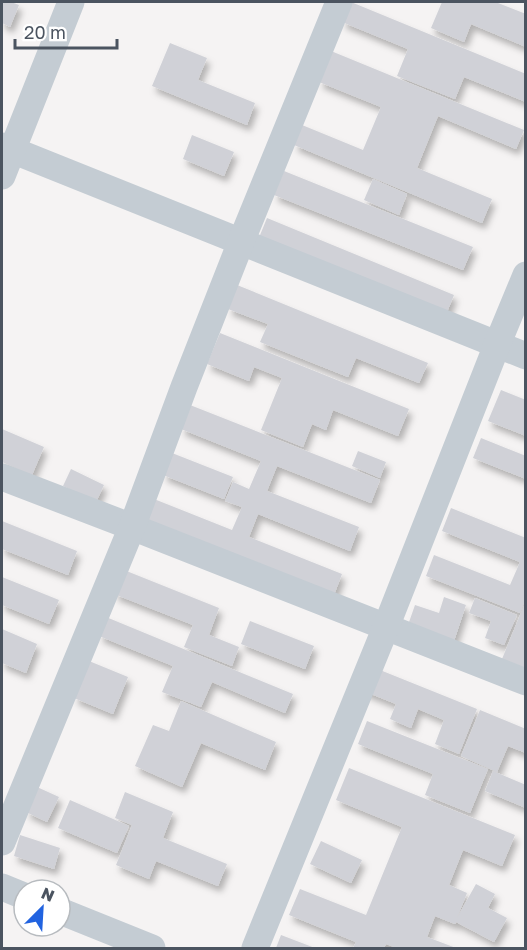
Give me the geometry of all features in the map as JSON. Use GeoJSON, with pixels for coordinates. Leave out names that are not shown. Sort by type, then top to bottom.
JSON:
{"type":"FeatureCollection","features":[{"type":"Feature","properties":{"kind":"street"},"geometry":{"type":"LineString","coordinates":[[2,176],[7,148],[70,2]]}},
{"type":"Feature","properties":{"kind":"street"},"geometry":{"type":"LineString","coordinates":[[2,842],[132,527],[241,242],[339,2]]}},
{"type":"Feature","properties":{"kind":"street"},"geometry":{"type":"LineString","coordinates":[[7,148],[525,356]]}},
{"type":"Feature","properties":{"kind":"street"},"geometry":{"type":"LineString","coordinates":[[255,948],[386,627],[525,275]]}},
{"type":"Feature","properties":{"kind":"street"},"geometry":{"type":"LineString","coordinates":[[2,477],[525,682]]}},
{"type":"Feature","properties":{"kind":"street"},"geometry":{"type":"LineString","coordinates":[[72,916],[152,948]]}},
{"type":"Feature","properties":{"kind":"building"},"geometry":{"type":"Polygon","coordinates":[[[2,2],[19,5],[10,27],[2,23],[2,2]]]}},
{"type":"Feature","properties":{"kind":"building"},"geometry":{"type":"Polygon","coordinates":[[[351,2],[526,74],[526,102],[464,77],[455,99],[397,76],[408,49],[342,22],[351,2]]]}},
{"type":"Feature","properties":{"kind":"building"},"geometry":{"type":"Polygon","coordinates":[[[442,2],[499,2],[526,14],[526,47],[471,24],[464,42],[431,28],[442,2]]]}},
{"type":"Feature","properties":{"kind":"building"},"geometry":{"type":"Polygon","coordinates":[[[170,43],[207,58],[198,80],[255,103],[247,125],[152,86],[170,43]]]}},
{"type":"Feature","properties":{"kind":"building"},"geometry":{"type":"Polygon","coordinates":[[[331,51],[524,130],[516,149],[438,116],[417,168],[492,199],[482,223],[294,145],[302,125],[363,150],[381,107],[319,82],[331,51]]]}},
{"type":"Feature","properties":{"kind":"building"},"geometry":{"type":"Polygon","coordinates":[[[192,135],[234,152],[224,176],[183,159],[192,135]]]}},
{"type":"Feature","properties":{"kind":"building"},"geometry":{"type":"Polygon","coordinates":[[[284,171],[473,247],[463,270],[274,195],[284,171]]]}},
{"type":"Feature","properties":{"kind":"building"},"geometry":{"type":"Polygon","coordinates":[[[373,179],[407,194],[399,215],[364,200],[373,179]]]}},
{"type":"Feature","properties":{"kind":"building"},"geometry":{"type":"Polygon","coordinates":[[[267,218],[454,295],[445,317],[258,240],[267,218]]]}},
{"type":"Feature","properties":{"kind":"building"},"geometry":{"type":"Polygon","coordinates":[[[237,285],[428,363],[419,383],[356,358],[348,377],[260,342],[268,324],[228,309],[237,285]]]}},
{"type":"Feature","properties":{"kind":"building"},"geometry":{"type":"Polygon","coordinates":[[[220,333],[409,409],[398,436],[333,410],[326,430],[312,424],[303,447],[261,430],[282,378],[254,367],[249,381],[207,364],[220,333]]]}},
{"type":"Feature","properties":{"kind":"building"},"geometry":{"type":"Polygon","coordinates":[[[501,390],[526,400],[526,436],[488,421],[501,390]]]}},
{"type":"Feature","properties":{"kind":"building"},"geometry":{"type":"Polygon","coordinates":[[[190,405],[380,480],[371,503],[277,466],[267,491],[359,527],[350,551],[258,514],[249,537],[342,574],[334,595],[145,521],[154,499],[232,530],[242,507],[225,501],[233,482],[249,489],[261,461],[181,429],[190,405]]]}},
{"type":"Feature","properties":{"kind":"building"},"geometry":{"type":"Polygon","coordinates":[[[2,429],[44,447],[32,475],[2,462],[2,429]]]}},
{"type":"Feature","properties":{"kind":"building"},"geometry":{"type":"Polygon","coordinates":[[[481,438],[526,456],[526,479],[473,458],[481,438]]]}},
{"type":"Feature","properties":{"kind":"building"},"geometry":{"type":"Polygon","coordinates":[[[358,451],[386,462],[380,478],[352,466],[358,451]]]}},
{"type":"Feature","properties":{"kind":"building"},"geometry":{"type":"Polygon","coordinates":[[[172,453],[233,477],[224,499],[163,475],[172,453]]]}},
{"type":"Feature","properties":{"kind":"building"},"geometry":{"type":"Polygon","coordinates":[[[71,469],[104,485],[96,502],[63,486],[71,469]]]}},
{"type":"Feature","properties":{"kind":"building"},"geometry":{"type":"Polygon","coordinates":[[[451,508],[526,538],[526,598],[520,613],[426,576],[434,555],[510,585],[520,562],[442,531],[451,508]]]}},
{"type":"Feature","properties":{"kind":"building"},"geometry":{"type":"Polygon","coordinates":[[[2,521],[77,551],[68,575],[2,549],[2,521]]]}},
{"type":"Feature","properties":{"kind":"building"},"geometry":{"type":"Polygon","coordinates":[[[124,570],[219,608],[209,635],[239,647],[232,666],[184,647],[193,625],[114,594],[124,570]]]}},
{"type":"Feature","properties":{"kind":"building"},"geometry":{"type":"Polygon","coordinates":[[[2,577],[59,600],[49,624],[2,605],[2,577]]]}},
{"type":"Feature","properties":{"kind":"building"},"geometry":{"type":"Polygon","coordinates":[[[444,597],[466,605],[454,641],[408,625],[415,605],[439,613],[444,597]]]}},
{"type":"Feature","properties":{"kind":"building"},"geometry":{"type":"Polygon","coordinates":[[[475,598],[517,615],[504,645],[485,638],[491,621],[469,613],[475,598]]]}},
{"type":"Feature","properties":{"kind":"building"},"geometry":{"type":"Polygon","coordinates":[[[526,603],[526,669],[502,659],[526,603]]]}},
{"type":"Feature","properties":{"kind":"building"},"geometry":{"type":"Polygon","coordinates":[[[106,617],[293,694],[285,713],[212,682],[201,707],[162,692],[173,666],[99,636],[106,617]]]}},
{"type":"Feature","properties":{"kind":"building"},"geometry":{"type":"Polygon","coordinates":[[[250,621],[314,646],[305,669],[241,644],[250,621]]]}},
{"type":"Feature","properties":{"kind":"building"},"geometry":{"type":"Polygon","coordinates":[[[2,629],[37,644],[26,673],[2,663],[2,629]]]}},
{"type":"Feature","properties":{"kind":"building"},"geometry":{"type":"Polygon","coordinates":[[[89,661],[128,677],[113,714],[74,698],[89,661]]]}},
{"type":"Feature","properties":{"kind":"building"},"geometry":{"type":"Polygon","coordinates":[[[370,666],[477,709],[459,754],[435,744],[444,720],[418,709],[411,728],[390,719],[396,704],[361,690],[370,666]]]}},
{"type":"Feature","properties":{"kind":"building"},"geometry":{"type":"Polygon","coordinates":[[[181,701],[276,742],[265,770],[201,743],[182,787],[135,766],[153,725],[169,731],[181,701]]]}},
{"type":"Feature","properties":{"kind":"building"},"geometry":{"type":"Polygon","coordinates":[[[480,710],[526,729],[526,753],[508,746],[497,772],[461,756],[480,710]]]}},
{"type":"Feature","properties":{"kind":"building"},"geometry":{"type":"Polygon","coordinates":[[[367,721],[488,769],[470,813],[425,795],[433,774],[358,744],[367,721]]]}},
{"type":"Feature","properties":{"kind":"building"},"geometry":{"type":"Polygon","coordinates":[[[349,768],[515,835],[502,866],[463,850],[449,885],[467,893],[457,918],[476,884],[495,894],[488,908],[507,918],[494,942],[456,922],[455,924],[435,916],[427,937],[456,948],[397,948],[386,944],[384,948],[353,948],[356,942],[289,915],[300,889],[366,915],[402,827],[336,800],[349,768]]]}},
{"type":"Feature","properties":{"kind":"building"},"geometry":{"type":"Polygon","coordinates":[[[493,771],[526,785],[526,808],[485,791],[493,771]]]}},
{"type":"Feature","properties":{"kind":"building"},"geometry":{"type":"Polygon","coordinates":[[[37,787],[59,797],[47,822],[26,812],[37,787]]]}},
{"type":"Feature","properties":{"kind":"building"},"geometry":{"type":"Polygon","coordinates":[[[125,792],[173,812],[163,838],[227,864],[218,886],[156,861],[149,879],[116,865],[132,825],[115,818],[125,792]]]}},
{"type":"Feature","properties":{"kind":"building"},"geometry":{"type":"Polygon","coordinates":[[[70,800],[129,826],[117,853],[58,828],[70,800]]]}},
{"type":"Feature","properties":{"kind":"building"},"geometry":{"type":"Polygon","coordinates":[[[20,835],[60,848],[54,869],[14,856],[20,835]]]}},
{"type":"Feature","properties":{"kind":"building"},"geometry":{"type":"Polygon","coordinates":[[[321,841],[362,860],[351,883],[310,864],[321,841]]]}},
{"type":"Feature","properties":{"kind":"building"},"geometry":{"type":"Polygon","coordinates":[[[281,935],[315,948],[276,948],[281,935]]]}}]}
